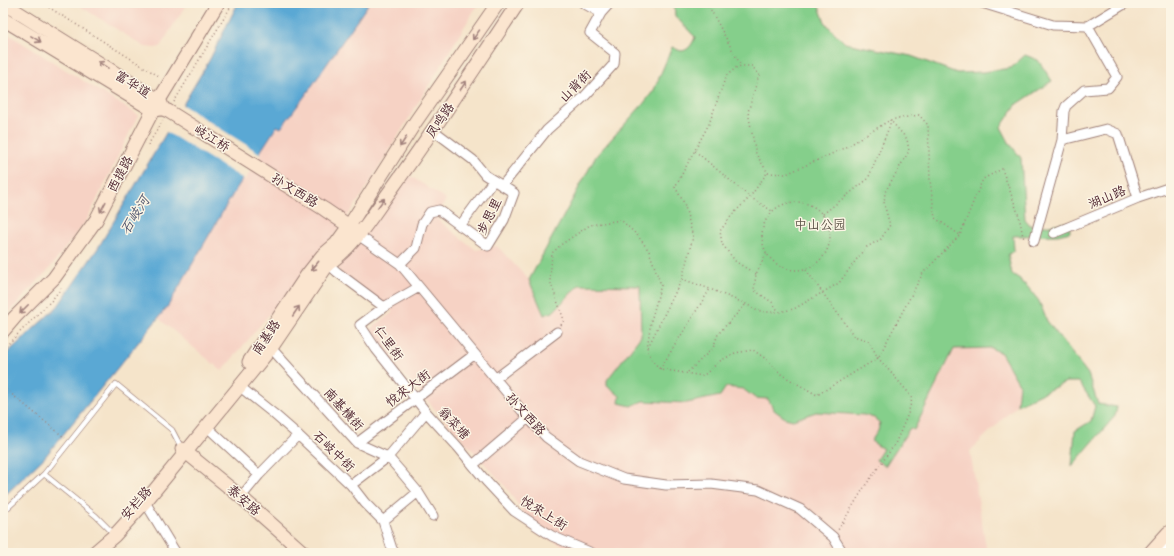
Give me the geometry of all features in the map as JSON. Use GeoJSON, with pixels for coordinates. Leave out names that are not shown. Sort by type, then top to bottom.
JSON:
{"type":"FeatureCollection","features":[{"type":"Feature","properties":{"kind":"main road","name":"富华道"},"geometry":{"type":"LineString","coordinates":[[3,3],[163,109]]}},
{"type":"Feature","properties":{"kind":"main road","name":"西提路"},"geometry":{"type":"LineString","coordinates":[[5,326],[54,278],[96,220],[163,109],[170,83],[218,3]]}},
{"type":"Feature","properties":{"kind":"main road","name":"凤鸣路"},"geometry":{"type":"LineString","coordinates":[[348,226],[416,121],[498,3]]}},
{"type":"Feature","properties":{"kind":"main road","name":"凤鸣路"},"geometry":{"type":"LineString","coordinates":[[358,235],[434,130],[518,3]]}},
{"type":"Feature","properties":{"kind":"main road","name":"富华道"},"geometry":{"type":"LineString","coordinates":[[3,19],[163,109]]}},
{"type":"Feature","properties":{"kind":"main road","name":"岐江桥"},"geometry":{"type":"LineString","coordinates":[[163,109],[261,169]]}},
{"type":"Feature","properties":{"kind":"main road","name":"孙文西路"},"geometry":{"type":"LineString","coordinates":[[261,169],[324,209],[358,235]]}},
{"type":"Feature","properties":{"kind":"main road","name":"南基路"},"geometry":{"type":"LineString","coordinates":[[184,450],[264,341],[307,275],[322,256],[336,244],[348,226]]}},
{"type":"Feature","properties":{"kind":"main road"},"geometry":{"type":"LineString","coordinates":[[328,264],[339,257],[358,235]]}},
{"type":"Feature","properties":{"kind":"main road","name":"南基路"},"geometry":{"type":"LineString","coordinates":[[184,450],[271,348],[328,264]]}},
{"type":"Feature","properties":{"kind":"main road","name":"泰安路"},"geometry":{"type":"LineString","coordinates":[[184,450],[241,497],[297,551]]}},
{"type":"Feature","properties":{"kind":"main road","name":"安栏路"},"geometry":{"type":"LineString","coordinates":[[94,553],[115,535],[144,502],[184,450]]}},
{"type":"Feature","properties":{"kind":"main road","name":"安栏路"},"geometry":{"type":"LineString","coordinates":[[86,553],[111,531],[184,450]]}},
{"type":"Feature","properties":{"kind":"main road"},"geometry":{"type":"LineString","coordinates":[[1151,553],[1164,548],[1168,533],[1171,532]]}},
{"type":"Feature","properties":{"kind":"street"},"geometry":{"type":"LineString","coordinates":[[583,3],[601,14]]}},
{"type":"Feature","properties":{"kind":"street","name":"山背街"},"geometry":{"type":"LineString","coordinates":[[502,186],[547,130],[585,96],[614,64],[615,53],[590,33],[601,14],[610,3]]}},
{"type":"Feature","properties":{"kind":"street"},"geometry":{"type":"LineString","coordinates":[[982,3],[992,4],[1053,25],[1088,26],[1126,3]]}},
{"type":"Feature","properties":{"kind":"street"},"geometry":{"type":"LineString","coordinates":[[1034,241],[1062,140],[1064,111],[1066,106],[1084,90],[1108,88],[1117,76],[1088,26]]}},
{"type":"Feature","properties":{"kind":"street"},"geometry":{"type":"LineString","coordinates":[[1062,140],[1106,129],[1118,134],[1138,198]]}},
{"type":"Feature","properties":{"kind":"street","name":"步思里"},"geometry":{"type":"LineString","coordinates":[[400,264],[416,248],[422,224],[430,212],[440,210],[488,246],[504,220],[514,193],[485,175],[473,160],[434,130]]}},
{"type":"Feature","properties":{"kind":"street"},"geometry":{"type":"LineString","coordinates":[[460,226],[493,181]]}},
{"type":"Feature","properties":{"kind":"street","name":"湖山路"},"geometry":{"type":"LineString","coordinates":[[1054,233],[1171,186]]}},
{"type":"Feature","properties":{"kind":"street","name":"孙文西路"},"geometry":{"type":"LineString","coordinates":[[358,235],[400,264],[528,418],[546,437],[579,461],[624,479],[666,485],[711,484],[758,490],[800,509],[833,537],[843,553]]}},
{"type":"Feature","properties":{"kind":"street","name":"仁里街"},"geometry":{"type":"LineString","coordinates":[[328,264],[384,307]]}},
{"type":"Feature","properties":{"kind":"street","name":"仁里街"},"geometry":{"type":"LineString","coordinates":[[416,399],[376,349],[360,326],[384,307],[419,287]]}},
{"type":"Feature","properties":{"kind":"street"},"geometry":{"type":"LineString","coordinates":[[495,379],[557,332]]}},
{"type":"Feature","properties":{"kind":"street","name":"南基橫街"},"geometry":{"type":"LineString","coordinates":[[271,348],[357,443],[388,457],[418,492],[434,516]]}},
{"type":"Feature","properties":{"kind":"street","name":"悅來大街"},"geometry":{"type":"LineString","coordinates":[[357,443],[475,354]]}},
{"type":"Feature","properties":{"kind":"street","name":"石岐中街"},"geometry":{"type":"LineString","coordinates":[[239,386],[298,435],[351,485],[365,503],[383,521],[391,552]]}},
{"type":"Feature","properties":{"kind":"street","name":"翁菜塘"},"geometry":{"type":"LineString","coordinates":[[416,399],[473,465]]}},
{"type":"Feature","properties":{"kind":"street"},"geometry":{"type":"LineString","coordinates":[[351,485],[388,457],[426,412]]}},
{"type":"Feature","properties":{"kind":"street"},"geometry":{"type":"LineString","coordinates":[[473,465],[528,418]]}},
{"type":"Feature","properties":{"kind":"street"},"geometry":{"type":"LineString","coordinates":[[206,426],[259,475]]}},
{"type":"Feature","properties":{"kind":"street"},"geometry":{"type":"LineString","coordinates":[[241,497],[259,475],[298,435]]}},
{"type":"Feature","properties":{"kind":"street","name":"悅來上街"},"geometry":{"type":"LineString","coordinates":[[473,465],[514,511],[552,536],[592,553]]}},
{"type":"Feature","properties":{"kind":"street"},"geometry":{"type":"LineString","coordinates":[[383,521],[418,492]]}},
{"type":"Feature","properties":{"kind":"street"},"geometry":{"type":"LineString","coordinates":[[144,502],[176,553]]}},
{"type":"Feature","properties":{"kind":"lane"},"geometry":{"type":"LineString","coordinates":[[3,512],[44,474],[116,384],[172,430],[184,450]]}},
{"type":"Feature","properties":{"kind":"lane"},"geometry":{"type":"LineString","coordinates":[[44,474],[96,516],[111,531]]}},
{"type":"Feature","properties":{"kind":"path"},"geometry":{"type":"LineString","coordinates":[[42,3],[170,83]]}},
{"type":"Feature","properties":{"kind":"path"},"geometry":{"type":"LineString","coordinates":[[163,109],[233,3]]}},
{"type":"Feature","properties":{"kind":"path"},"geometry":{"type":"LineString","coordinates":[[707,3],[741,66]]}},
{"type":"Feature","properties":{"kind":"path"},"geometry":{"type":"LineString","coordinates":[[647,349],[682,279],[693,237],[684,203],[675,187],[709,124],[726,76],[737,67],[752,66],[759,75],[748,112],[756,154],[768,173]]}},
{"type":"Feature","properties":{"kind":"path"},"geometry":{"type":"LineString","coordinates":[[768,173],[786,174],[845,148],[890,120],[918,115],[928,125],[930,180],[936,218],[960,235]]}},
{"type":"Feature","properties":{"kind":"path"},"geometry":{"type":"LineString","coordinates":[[682,279],[746,304],[756,310],[766,312],[778,312],[794,309],[839,283],[865,248],[881,239],[890,225],[884,204],[885,192],[910,151],[907,139],[890,120]]}},
{"type":"Feature","properties":{"kind":"path"},"geometry":{"type":"LineString","coordinates":[[823,214],[868,179],[890,125],[890,120]]}},
{"type":"Feature","properties":{"kind":"path"},"geometry":{"type":"LineString","coordinates":[[695,151],[750,197],[772,212]]}},
{"type":"Feature","properties":{"kind":"path"},"geometry":{"type":"LineString","coordinates":[[557,332],[564,320],[550,281],[552,253],[590,224],[621,220],[638,236],[649,251],[661,285],[651,321],[647,349],[652,360],[660,369],[703,376],[720,361],[735,353],[753,350],[766,359],[782,375],[817,394],[878,358],[923,273],[960,235],[983,179],[1002,169],[1019,216],[1023,237],[1034,241]]}},
{"type":"Feature","properties":{"kind":"path"},"geometry":{"type":"LineString","coordinates":[[756,274],[736,262],[722,244],[720,231],[732,215],[750,197],[768,173]]}},
{"type":"Feature","properties":{"kind":"path"},"geometry":{"type":"LineString","coordinates":[[792,202],[804,202],[823,214],[829,224],[831,235],[829,246],[824,257],[816,265],[806,270],[794,271],[783,268],[773,262],[766,254],[762,243],[762,232],[765,220],[772,212],[781,205],[792,202]]}},
{"type":"Feature","properties":{"kind":"path"},"geometry":{"type":"LineString","coordinates":[[766,254],[756,274],[754,290],[773,303],[778,312]]}},
{"type":"Feature","properties":{"kind":"path"},"geometry":{"type":"LineString","coordinates":[[806,270],[854,336],[870,341],[878,358],[907,391],[912,399],[908,414],[895,444],[865,486],[833,537]]}},
{"type":"Feature","properties":{"kind":"path"},"geometry":{"type":"LineString","coordinates":[[660,369],[710,289]]}},
{"type":"Feature","properties":{"kind":"path"},"geometry":{"type":"LineString","coordinates":[[688,373],[713,348],[718,334],[746,304]]}},
{"type":"Feature","properties":{"kind":"path"},"geometry":{"type":"LineString","coordinates":[[3,387],[69,441]]}},
{"type":"Feature","properties":{"kind":"shaded area"},"geometry":{"type":"Polygon","coordinates":[[[75,3],[187,3],[160,47],[155,48],[145,47],[75,3]]]}},
{"type":"Feature","properties":{"kind":"shaded area"},"geometry":{"type":"Polygon","coordinates":[[[369,3],[481,3],[475,9],[361,197],[327,245],[222,371],[158,318],[168,306],[233,194],[277,125],[281,127],[307,93],[369,3]]]}},
{"type":"Feature","properties":{"kind":"shaded area"},"geometry":{"type":"Polygon","coordinates":[[[3,31],[138,115],[88,218],[50,268],[3,319],[3,31]]]}},
{"type":"Feature","properties":{"kind":"shaded area"},"geometry":{"type":"Polygon","coordinates":[[[410,176],[446,199],[437,219],[476,250],[497,246],[529,280],[544,315],[553,312],[579,285],[640,286],[641,336],[607,380],[607,385],[631,406],[643,401],[687,403],[719,396],[726,387],[743,389],[755,398],[768,399],[774,411],[793,420],[816,412],[864,415],[874,418],[880,423],[878,431],[871,441],[911,427],[914,430],[954,349],[991,348],[1001,353],[1019,384],[1017,405],[970,451],[987,553],[581,553],[537,534],[506,487],[365,333],[393,312],[336,269],[410,176]]]}},
{"type":"Feature","properties":{"kind":"green space","name":"中山公园"},"geometry":{"type":"Polygon","coordinates":[[[674,3],[818,3],[825,23],[845,43],[911,56],[957,73],[983,72],[1011,68],[1025,55],[1038,60],[1052,81],[1016,105],[1001,127],[1010,144],[1021,158],[1025,219],[1030,225],[1035,227],[1069,222],[1070,232],[1058,235],[1013,236],[1014,250],[1008,255],[1012,274],[1026,285],[1039,301],[1047,321],[1088,374],[1098,404],[1117,407],[1115,416],[1072,466],[1075,431],[1091,421],[1095,406],[1079,382],[1066,382],[1017,405],[1019,384],[1001,353],[991,348],[954,349],[914,430],[910,428],[885,466],[876,460],[883,449],[871,441],[878,431],[880,423],[874,418],[864,415],[816,412],[793,420],[785,418],[774,410],[768,399],[755,398],[743,389],[726,387],[720,396],[687,403],[643,401],[631,406],[619,403],[620,396],[607,385],[607,380],[641,336],[640,286],[579,285],[553,312],[544,315],[529,280],[596,156],[654,90],[672,47],[682,51],[689,48],[693,42],[695,37],[675,16],[674,3]]]}},
{"type":"Feature","properties":{"kind":"water","name":"石岐河"},"geometry":{"type":"Polygon","coordinates":[[[238,3],[369,3],[281,128],[277,126],[233,194],[168,306],[44,458],[3,497],[3,357],[58,306],[98,248],[210,59],[238,3]]]}},
{"type":"Feature","properties":{"kind":"pier"},"geometry":{"type":"Polygon","coordinates":[[[181,104],[261,154],[245,180],[165,131],[181,104]]]}}]}
